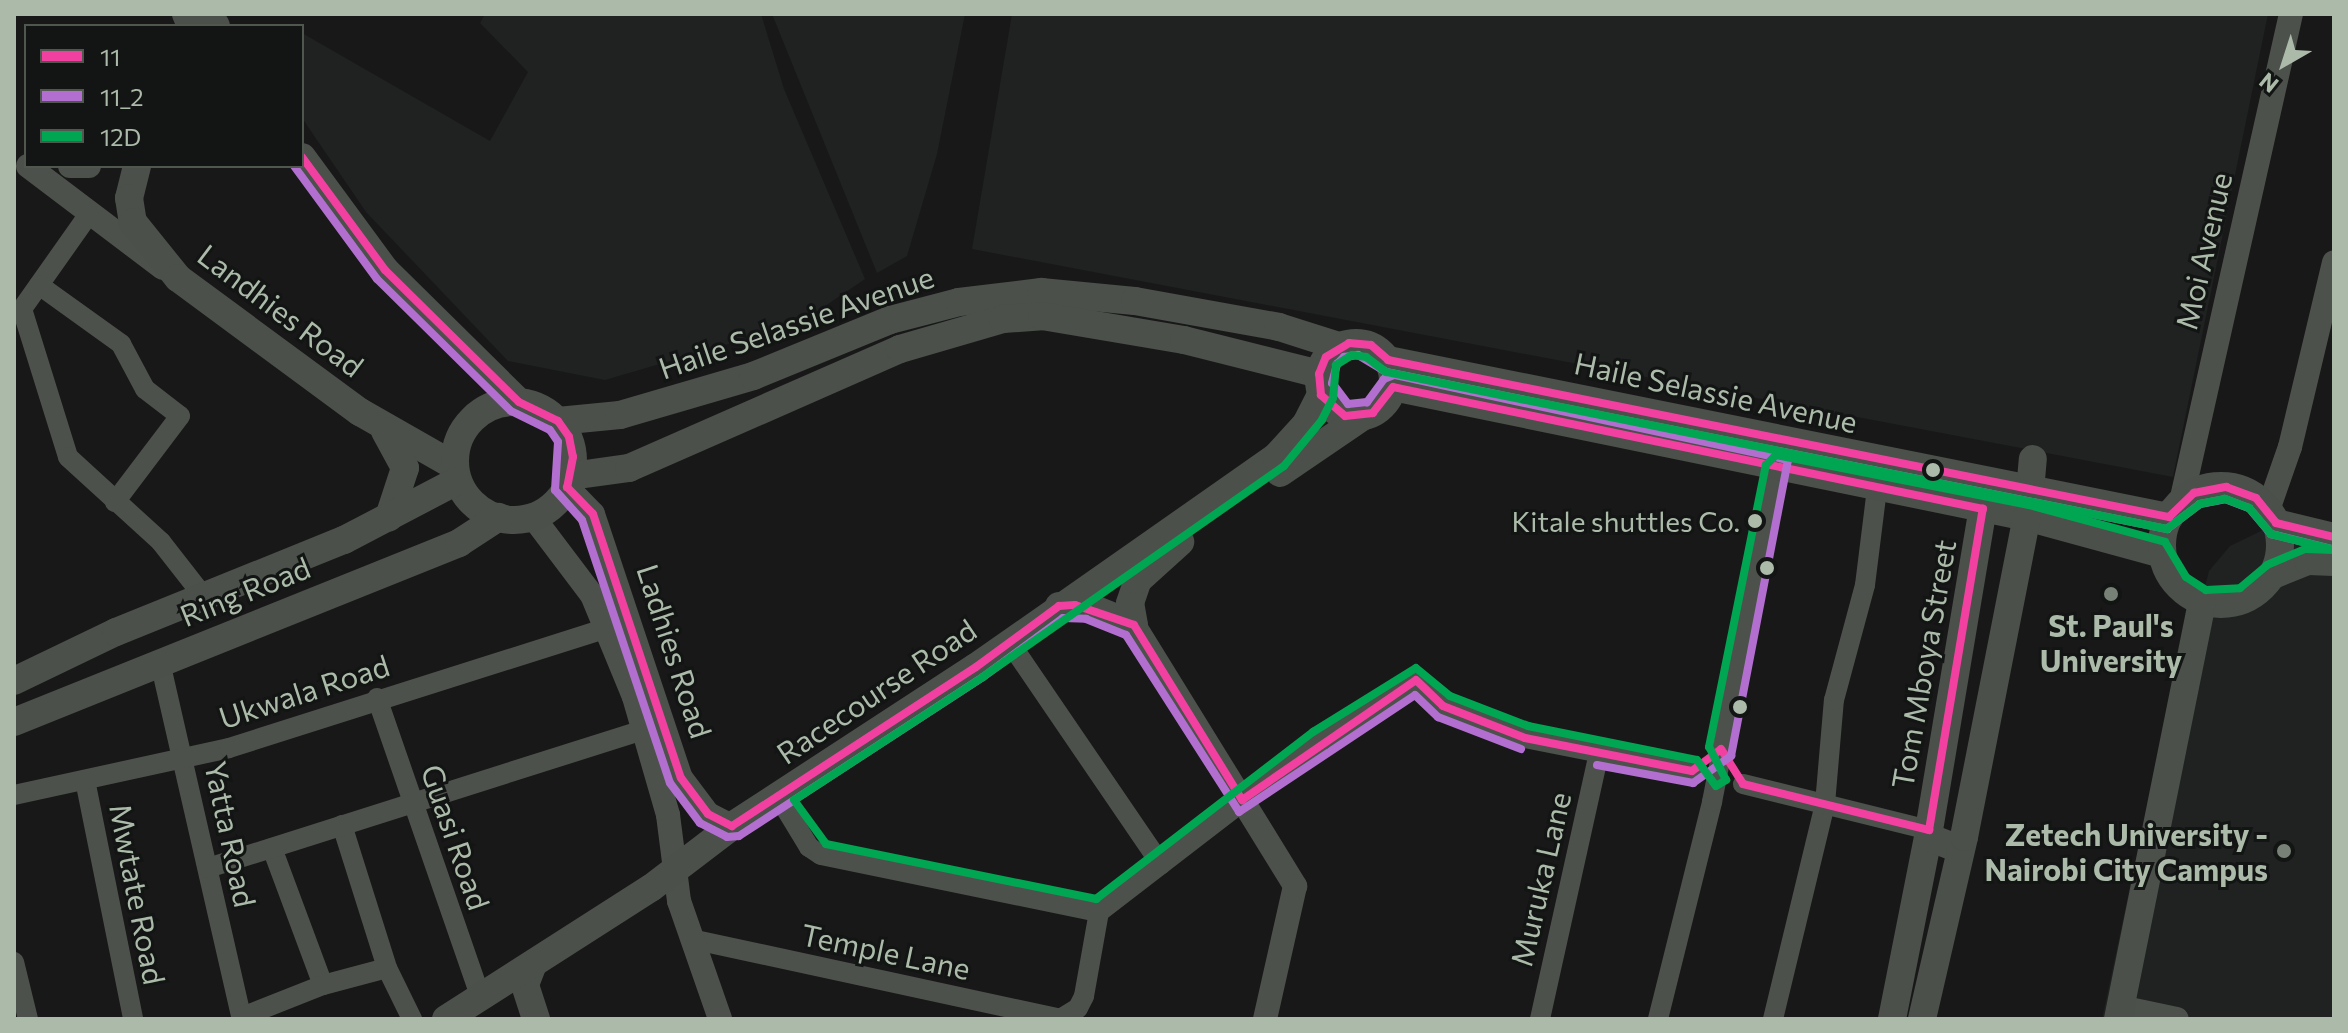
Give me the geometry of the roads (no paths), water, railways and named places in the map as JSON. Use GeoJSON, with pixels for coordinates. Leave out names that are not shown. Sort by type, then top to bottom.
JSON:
{"type":"FeatureCollection","features":[{"type":"Feature","properties":{"kind":"main road"},"geometry":{"type":"LineString","coordinates":[[304,160],[385,270],[519,402],[558,421],[569,437],[569,482],[547,510],[533,517],[499,517],[482,510],[455,473],[466,426],[480,412],[519,402]]}},
{"type":"Feature","properties":{"kind":"main road","name":"Landhies Road"},"geometry":{"type":"LineString","coordinates":[[136,168],[129,198],[133,222],[178,278],[381,426],[455,473]]}},
{"type":"Feature","properties":{"kind":"main road","name":"Haile Selassie Avenue"},"geometry":{"type":"LineString","coordinates":[[558,421],[620,415],[753,376],[890,320],[959,302],[1041,292],[1135,301],[1266,324],[1339,346],[1371,345],[1391,374],[1877,489],[1983,509],[2028,504],[2175,509]]}},
{"type":"Feature","properties":{"kind":"main road","name":"Haile Selassie Avenue"},"geometry":{"type":"LineString","coordinates":[[569,482],[629,468],[900,349],[1003,319],[1042,316],[1099,326],[1320,384],[1331,408],[1362,417]]}},
{"type":"Feature","properties":{"kind":"main road"},"geometry":{"type":"LineString","coordinates":[[1320,384],[1339,346]]}},
{"type":"Feature","properties":{"kind":"main road","name":"Haile Selassie Avenue"},"geometry":{"type":"LineString","coordinates":[[1391,374],[2028,504],[2162,554]]}},
{"type":"Feature","properties":{"kind":"main road"},"geometry":{"type":"LineString","coordinates":[[1059,606],[1089,607],[1134,625],[1133,592],[1154,561],[1362,417],[1382,407],[1391,374]]}},
{"type":"Feature","properties":{"kind":"main road","name":"Racecourse Road"},"geometry":{"type":"LineString","coordinates":[[446,1019],[674,872],[732,826],[1010,643],[1276,457],[1306,424],[1320,384]]}},
{"type":"Feature","properties":{"kind":"main road"},"geometry":{"type":"LineString","coordinates":[[381,426],[402,456],[405,468],[389,517]]}},
{"type":"Feature","properties":{"kind":"main road"},"geometry":{"type":"LineString","coordinates":[[1922,1019],[1963,843],[2028,504],[2033,459]]}},
{"type":"Feature","properties":{"kind":"main road","name":"Ring Road"},"geometry":{"type":"LineString","coordinates":[[14,681],[389,517],[455,473]]}},
{"type":"Feature","properties":{"kind":"main road"},"geometry":{"type":"LineString","coordinates":[[2334,537],[2272,516],[2242,490],[2210,487],[2175,509],[2162,554],[2177,585],[2211,602],[2246,599],[2273,575],[2308,561],[2334,562]]}},
{"type":"Feature","properties":{"kind":"main road","name":"Tom Mboya Street"},"geometry":{"type":"LineString","coordinates":[[1892,1019],[1928,834],[1983,509]]}},
{"type":"Feature","properties":{"kind":"main road"},"geometry":{"type":"LineString","coordinates":[[2272,516],[2278,556],[2273,575]]}},
{"type":"Feature","properties":{"kind":"main road","name":"Ring Road"},"geometry":{"type":"LineString","coordinates":[[14,722],[459,543],[499,517]]}},
{"type":"Feature","properties":{"kind":"main road"},"geometry":{"type":"LineString","coordinates":[[2127,1014],[2211,602]]}},
{"type":"Feature","properties":{"kind":"main road"},"geometry":{"type":"LineString","coordinates":[[1934,800],[1946,794],[1969,809]]}},
{"type":"Feature","properties":{"kind":"main road"},"geometry":{"type":"LineString","coordinates":[[1928,834],[1942,846],[1963,843]]}},
{"type":"Feature","properties":{"kind":"main road"},"geometry":{"type":"LineString","coordinates":[[533,964],[525,985],[536,1019]]}},
{"type":"Feature","properties":{"kind":"street","name":"Moi Avenue"},"geometry":{"type":"LineString","coordinates":[[2175,509],[2291,14]]}},
{"type":"Feature","properties":{"kind":"street"},"geometry":{"type":"LineString","coordinates":[[31,168],[178,278]]}},
{"type":"Feature","properties":{"kind":"street"},"geometry":{"type":"LineString","coordinates":[[89,214],[39,285],[18,309],[68,457],[161,542],[204,597]]}},
{"type":"Feature","properties":{"kind":"street"},"geometry":{"type":"LineString","coordinates":[[2272,516],[2334,262]]}},
{"type":"Feature","properties":{"kind":"street"},"geometry":{"type":"LineString","coordinates":[[39,285],[121,344],[145,389],[180,416],[115,502]]}},
{"type":"Feature","properties":{"kind":"street"},"geometry":{"type":"LineString","coordinates":[[1658,1019],[1712,802],[1778,467]]}},
{"type":"Feature","properties":{"kind":"street","name":"Ladhies Road"},"geometry":{"type":"LineString","coordinates":[[569,482],[593,514],[681,778],[708,814],[732,826]]}},
{"type":"Feature","properties":{"kind":"street"},"geometry":{"type":"LineString","coordinates":[[1773,1019],[1825,804],[1834,700],[1865,585],[1877,489]]}},
{"type":"Feature","properties":{"kind":"street","name":"Ladhies Road"},"geometry":{"type":"LineString","coordinates":[[533,517],[579,573],[608,628],[645,729],[668,815],[674,872],[691,939],[720,1019]]}},
{"type":"Feature","properties":{"kind":"street"},"geometry":{"type":"LineString","coordinates":[[1134,625],[1293,880],[1296,896],[1265,1019]]}},
{"type":"Feature","properties":{"kind":"street","name":"Ukwala Road"},"geometry":{"type":"LineString","coordinates":[[14,795],[184,760],[608,628]]}},
{"type":"Feature","properties":{"kind":"street"},"geometry":{"type":"LineString","coordinates":[[1010,643],[1161,864]]}},
{"type":"Feature","properties":{"kind":"street","name":"Yatta Road"},"geometry":{"type":"LineString","coordinates":[[160,662],[242,1018]]}},
{"type":"Feature","properties":{"kind":"street"},"geometry":{"type":"LineString","coordinates":[[778,796],[809,847],[821,855],[1099,912],[1323,740],[1416,680],[1431,698],[1465,716],[1525,738],[1692,771],[1712,802]]}},
{"type":"Feature","properties":{"kind":"street","name":"Guasi Road"},"geometry":{"type":"LineString","coordinates":[[377,698],[480,995]]}},
{"type":"Feature","properties":{"kind":"street"},"geometry":{"type":"LineString","coordinates":[[208,868],[645,729]]}},
{"type":"Feature","properties":{"kind":"street"},"geometry":{"type":"LineString","coordinates":[[1692,771],[1721,749]]}},
{"type":"Feature","properties":{"kind":"street"},"geometry":{"type":"LineString","coordinates":[[1721,749],[1743,784]]}},
{"type":"Feature","properties":{"kind":"street","name":"Muruka Lane"},"geometry":{"type":"LineString","coordinates":[[1540,1019],[1599,753]]}},
{"type":"Feature","properties":{"kind":"street","name":"Mwtate Road"},"geometry":{"type":"LineString","coordinates":[[85,780],[133,1019]]}},
{"type":"Feature","properties":{"kind":"street"},"geometry":{"type":"LineString","coordinates":[[1712,802],[1743,784],[1928,834]]}},
{"type":"Feature","properties":{"kind":"street"},"geometry":{"type":"LineString","coordinates":[[342,825],[387,968],[412,1019]]}},
{"type":"Feature","properties":{"kind":"street"},"geometry":{"type":"LineString","coordinates":[[272,848],[323,985]]}},
{"type":"Feature","properties":{"kind":"street","name":"Temple Lane"},"geometry":{"type":"LineString","coordinates":[[691,939],[1045,1017],[1069,1016],[1084,996],[1099,912]]}},
{"type":"Feature","properties":{"kind":"street"},"geometry":{"type":"LineString","coordinates":[[14,962],[28,1019]]}},
{"type":"Feature","properties":{"kind":"street"},"geometry":{"type":"LineString","coordinates":[[242,1018],[323,985],[387,968]]}},
{"type":"Feature","properties":{"kind":"street"},"geometry":{"type":"LineString","coordinates":[[2127,1014],[2177,1019]]}},
{"type":"Feature","properties":{"kind":"place","name":"Kitale shuttles Co."},"geometry":{"type":"Point","coordinates":[1755,521]}},
{"type":"Feature","properties":{"kind":"place","name":"St. Paul's University"},"geometry":{"type":"Point","coordinates":[2111,594]}},
{"type":"Feature","properties":{"kind":"place","name":"Zetech University - Nairobi City Campus"},"geometry":{"type":"Point","coordinates":[2284,851]}}]}
